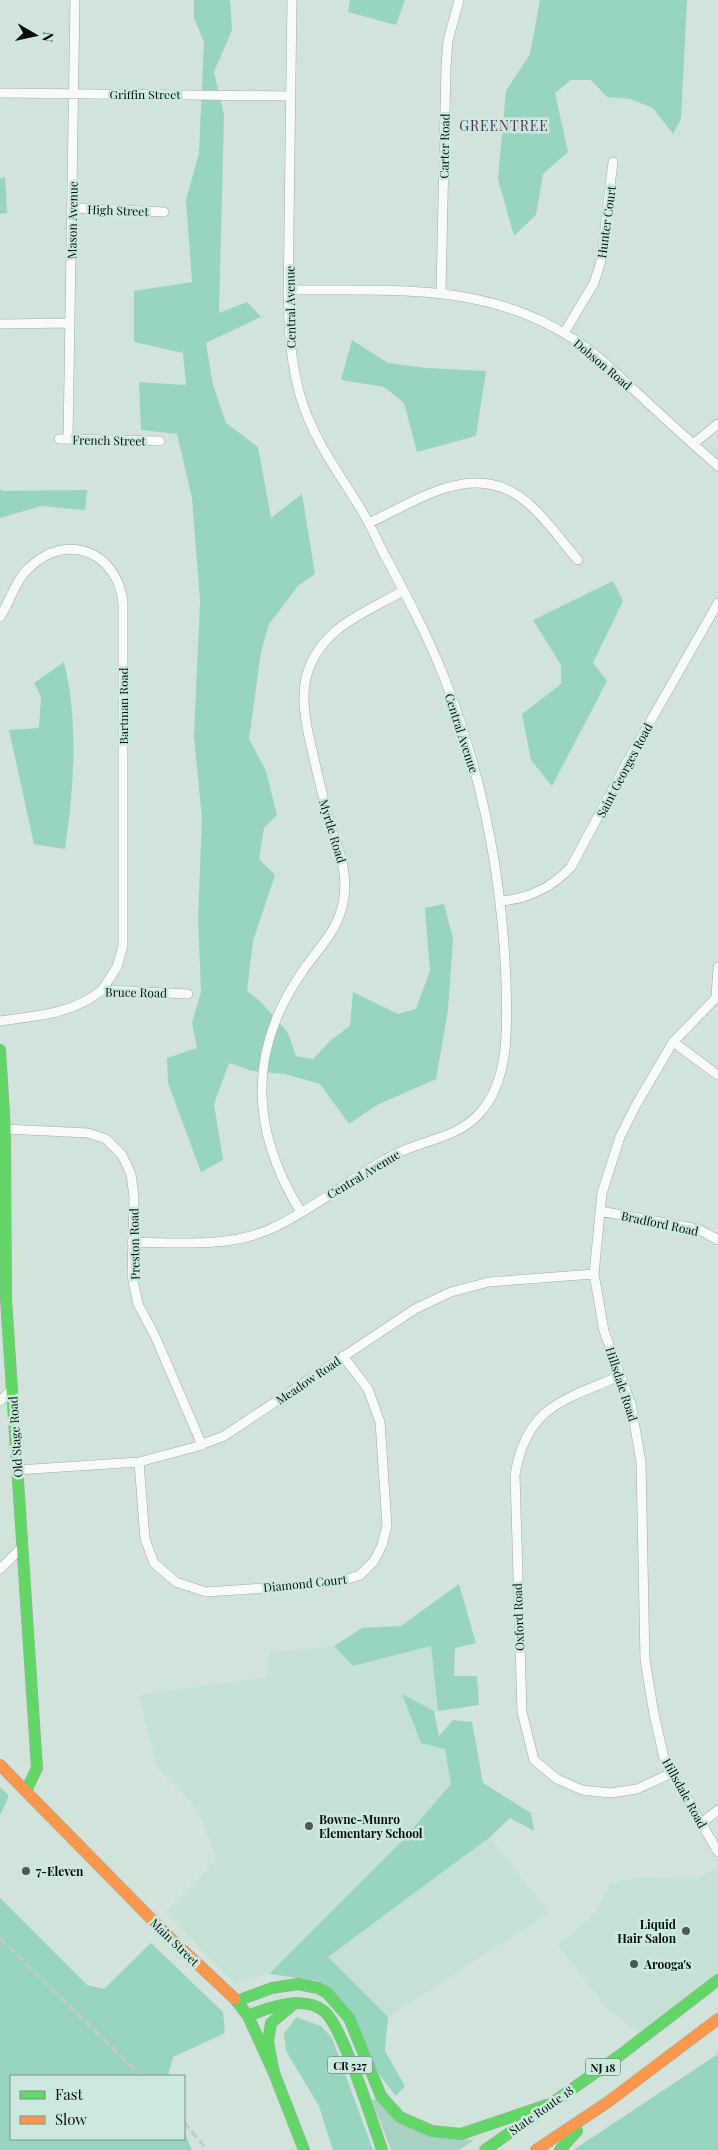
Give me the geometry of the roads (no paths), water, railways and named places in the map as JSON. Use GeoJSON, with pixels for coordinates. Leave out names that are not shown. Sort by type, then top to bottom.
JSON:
{"type":"FeatureCollection","features":[{"type":"Feature","properties":{"kind":"main road","name":"Old Stage Road"},"geometry":{"type":"LineString","coordinates":[[0,1056],[5,1129],[3,1234],[37,1768],[34,1780],[26,1791]]}},
{"type":"Feature","properties":{"kind":"main road","name":"Main Street"},"geometry":{"type":"LineString","coordinates":[[0,1765],[170,1938],[237,2001],[248,2016],[274,2073],[304,2150]]}},
{"type":"Feature","properties":{"kind":"main road","name":"State Route 18"},"geometry":{"type":"LineString","coordinates":[[485,2150],[619,2056],[718,1980]]}},
{"type":"Feature","properties":{"kind":"main road"},"geometry":{"type":"LineString","coordinates":[[237,2001],[272,1988],[298,1984],[318,1988],[327,1993],[349,2018],[381,2096],[400,2117],[432,2131],[461,2134],[547,2105]]}},
{"type":"Feature","properties":{"kind":"main road"},"geometry":{"type":"LineString","coordinates":[[248,2016],[271,2005],[295,2003]]}},
{"type":"Feature","properties":{"kind":"main road"},"geometry":{"type":"LineString","coordinates":[[274,2073],[268,2042],[271,2023],[295,2003]]}},
{"type":"Feature","properties":{"kind":"main road","name":"CR 527"},"geometry":{"type":"LineString","coordinates":[[295,2003],[324,2012],[337,2030],[382,2150]]}},
{"type":"Feature","properties":{"kind":"main road","name":"NJ 18"},"geometry":{"type":"LineString","coordinates":[[536,2150],[608,2102],[718,2019]]}},
{"type":"Feature","properties":{"kind":"main road"},"geometry":{"type":"LineString","coordinates":[[560,2150],[565,2142],[608,2102]]}},
{"type":"Feature","properties":{"kind":"street","name":"Mason Avenue"},"geometry":{"type":"LineString","coordinates":[[68,439],[75,0]]}},
{"type":"Feature","properties":{"kind":"street","name":"Central Avenue"},"geometry":{"type":"LineString","coordinates":[[132,1242],[196,1243],[236,1238],[276,1227],[401,1150],[456,1132],[472,1121],[491,1099],[502,1072],[506,996],[504,936],[486,818],[469,749],[444,677],[404,591],[369,523],[325,454],[301,401],[289,345],[292,0]]}},
{"type":"Feature","properties":{"kind":"street","name":"Carter Road"},"geometry":{"type":"LineString","coordinates":[[441,292],[446,66],[448,41],[459,0]]}},
{"type":"Feature","properties":{"kind":"street","name":"Griffin Street"},"geometry":{"type":"LineString","coordinates":[[0,93],[291,96]]}},
{"type":"Feature","properties":{"kind":"street","name":"Hunter Court"},"geometry":{"type":"LineString","coordinates":[[564,333],[594,283],[601,261],[613,162]]}},
{"type":"Feature","properties":{"kind":"street","name":"High Street"},"geometry":{"type":"LineString","coordinates":[[73,208],[164,212]]}},
{"type":"Feature","properties":{"kind":"street","name":"Dobson Road"},"geometry":{"type":"LineString","coordinates":[[288,290],[441,292],[493,302],[521,311],[564,333],[597,356],[718,466]]}},
{"type":"Feature","properties":{"kind":"street"},"geometry":{"type":"LineString","coordinates":[[0,324],[70,323]]}},
{"type":"Feature","properties":{"kind":"street"},"geometry":{"type":"LineString","coordinates":[[693,444],[718,424]]}},
{"type":"Feature","properties":{"kind":"street","name":"French Street"},"geometry":{"type":"LineString","coordinates":[[59,439],[160,441]]}},
{"type":"Feature","properties":{"kind":"street"},"geometry":{"type":"LineString","coordinates":[[369,523],[445,486],[462,482],[479,482],[500,487],[530,505],[578,560]]}},
{"type":"Feature","properties":{"kind":"street","name":"Bartman Road"},"geometry":{"type":"LineString","coordinates":[[0,617],[29,567],[62,550],[72,548],[96,556],[106,564],[119,584],[123,603],[122,946],[117,967],[102,990]]}},
{"type":"Feature","properties":{"kind":"street","name":"Myrtle Road"},"geometry":{"type":"LineString","coordinates":[[301,1212],[284,1184],[270,1150],[262,1107],[263,1062],[271,1032],[290,990],[336,926],[343,906],[345,886],[341,855],[323,800],[305,724],[304,688],[314,659],[332,635],[353,619],[404,591]]}},
{"type":"Feature","properties":{"kind":"street","name":"Saint Georges Road"},"geometry":{"type":"LineString","coordinates":[[500,902],[540,892],[557,881],[575,862],[630,757],[718,603]]}},
{"type":"Feature","properties":{"kind":"street"},"geometry":{"type":"LineString","coordinates":[[717,997],[718,967]]}},
{"type":"Feature","properties":{"kind":"street","name":"Bruce Road"},"geometry":{"type":"LineString","coordinates":[[0,1021],[74,1007],[88,1001],[102,990],[188,994]]}},
{"type":"Feature","properties":{"kind":"street","name":"Hillsdale Road"},"geometry":{"type":"LineString","coordinates":[[717,997],[674,1042],[636,1105],[620,1137],[607,1176],[600,1211],[594,1274],[604,1331],[630,1404],[641,1462],[645,1660],[648,1686],[664,1758],[674,1772],[718,1852]]}},
{"type":"Feature","properties":{"kind":"street"},"geometry":{"type":"LineString","coordinates":[[674,1042],[718,1075]]}},
{"type":"Feature","properties":{"kind":"street","name":"Preston Road"},"geometry":{"type":"LineString","coordinates":[[5,1129],[88,1133],[106,1139],[122,1155],[132,1174],[134,1197],[132,1276],[138,1304],[155,1336],[202,1444]]}},
{"type":"Feature","properties":{"kind":"street","name":"Bradford Road"},"geometry":{"type":"LineString","coordinates":[[600,1211],[698,1229],[718,1240]]}},
{"type":"Feature","properties":{"kind":"street","name":"Meadow Road"},"geometry":{"type":"LineString","coordinates":[[17,1470],[139,1462],[202,1444],[224,1436],[415,1309],[451,1292],[489,1282],[594,1274]]}},
{"type":"Feature","properties":{"kind":"street","name":"Diamond Court"},"geometry":{"type":"LineString","coordinates":[[139,1462],[146,1539],[154,1563],[176,1582],[206,1592],[310,1585],[342,1581],[360,1576],[374,1561],[382,1545],[387,1526],[380,1422],[368,1390],[343,1356]]}},
{"type":"Feature","properties":{"kind":"street","name":"Oxford Road"},"geometry":{"type":"LineString","coordinates":[[620,1376],[559,1402],[542,1415],[528,1432],[518,1454],[514,1474],[522,1712],[534,1760],[557,1778],[582,1790],[610,1793],[637,1789],[674,1772]]}},
{"type":"Feature","properties":{"kind":"street"},"geometry":{"type":"LineString","coordinates":[[0,1401],[12,1390]]}},
{"type":"Feature","properties":{"kind":"street"},"geometry":{"type":"LineString","coordinates":[[0,1569],[23,1546]]}},
{"type":"Feature","properties":{"kind":"street"},"geometry":{"type":"LineString","coordinates":[[701,1823],[718,1810]]}},
{"type":"Feature","properties":{"kind":"railway"},"geometry":{"type":"LineString","coordinates":[[0,1938],[140,2075]]}},
{"type":"Feature","properties":{"kind":"railway"},"geometry":{"type":"LineString","coordinates":[[185,2123],[207,2150]]}},
{"type":"Feature","properties":{"kind":"place","name":"Bowne-Munro Elementary School"},"geometry":{"type":"Point","coordinates":[309,1826]}},
{"type":"Feature","properties":{"kind":"place","name":"7-Eleven"},"geometry":{"type":"Point","coordinates":[26,1871]}},
{"type":"Feature","properties":{"kind":"place","name":"Liquid Hair Salon"},"geometry":{"type":"Point","coordinates":[686,1931]}},
{"type":"Feature","properties":{"kind":"place","name":"Arooga's"},"geometry":{"type":"Point","coordinates":[634,1964]}},
{"type":"Feature","properties":{"kind":"district","name":"GREENTREE"},"geometry":{"type":"Point","coordinates":[504,125]}}]}
